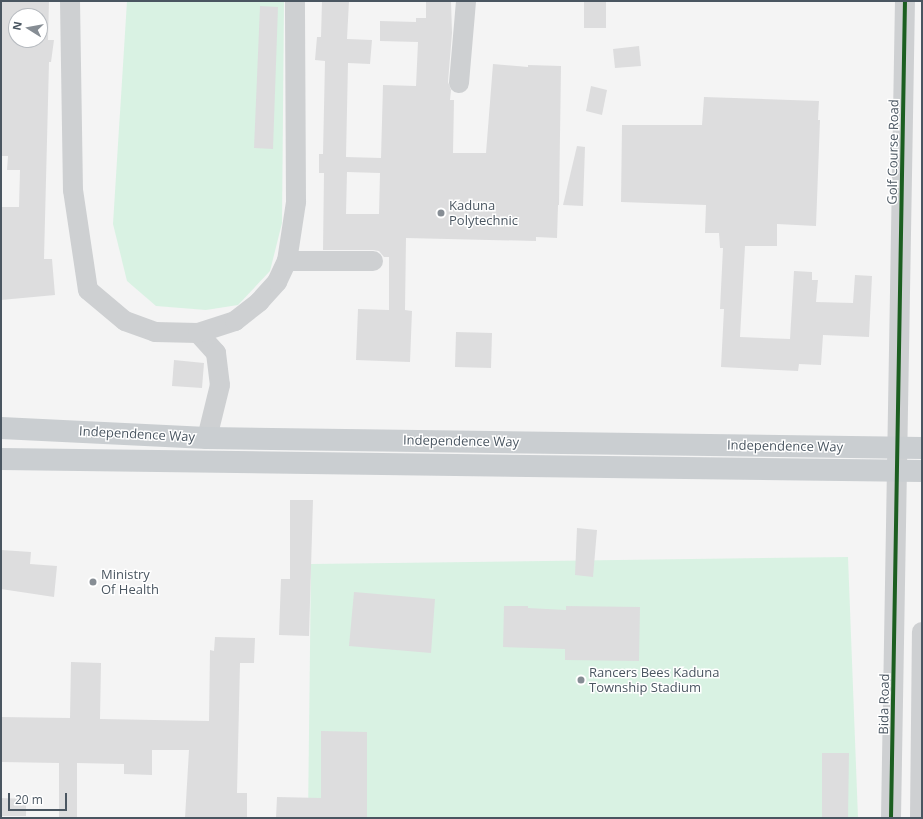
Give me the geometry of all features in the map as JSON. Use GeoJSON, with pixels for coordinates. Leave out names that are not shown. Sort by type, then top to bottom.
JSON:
{"type":"FeatureCollection","features":[{"type":"Feature","properties":{"kind":"main road","name":"Independence Way"},"geometry":{"type":"LineString","coordinates":[[1,428],[206,438],[922,448]]}},
{"type":"Feature","properties":{"kind":"main road","name":"Independence Way"},"geometry":{"type":"LineString","coordinates":[[1,459],[922,470]]}},
{"type":"Feature","properties":{"kind":"street"},"geometry":{"type":"LineString","coordinates":[[70,1],[73,190],[88,290],[125,320],[155,332],[198,334],[235,321],[259,302],[277,282],[287,261],[296,202],[295,1]]}},
{"type":"Feature","properties":{"kind":"street"},"geometry":{"type":"LineString","coordinates":[[459,83],[466,1]]}},
{"type":"Feature","properties":{"kind":"street","name":"Golf Course Road"},"geometry":{"type":"LineString","coordinates":[[898,470],[905,1]]}},
{"type":"Feature","properties":{"kind":"street"},"geometry":{"type":"LineString","coordinates":[[287,261],[373,261]]}},
{"type":"Feature","properties":{"kind":"street"},"geometry":{"type":"LineString","coordinates":[[198,334],[216,353],[220,385],[206,438]]}},
{"type":"Feature","properties":{"kind":"street","name":"Bida Road"},"geometry":{"type":"LineString","coordinates":[[892,818],[898,470]]}},
{"type":"Feature","properties":{"kind":"street"},"geometry":{"type":"LineString","coordinates":[[920,818],[922,632]]}},
{"type":"Feature","properties":{"kind":"green space"},"geometry":{"type":"Polygon","coordinates":[[[127,1],[284,1],[282,223],[270,271],[238,305],[206,310],[156,306],[127,281],[113,224],[127,1]]]}},
{"type":"Feature","properties":{"kind":"green space","name":"Rancers Bees Kaduna Township Stadium"},"geometry":{"type":"Polygon","coordinates":[[[848,557],[858,818],[308,818],[311,564],[848,557]]]}},
{"type":"Feature","properties":{"kind":"building"},"geometry":{"type":"Polygon","coordinates":[[[1,1],[49,1],[48,40],[54,40],[51,62],[49,62],[44,259],[52,259],[55,295],[1,300],[1,207],[19,207],[20,170],[7,170],[8,156],[1,156],[1,1]]]}},
{"type":"Feature","properties":{"kind":"building"},"geometry":{"type":"Polygon","coordinates":[[[322,1],[349,1],[347,39],[372,40],[370,64],[348,63],[346,157],[381,158],[383,85],[416,86],[418,42],[380,41],[380,21],[416,22],[416,18],[426,18],[426,1],[451,1],[452,33],[448,82],[451,90],[450,100],[454,100],[453,153],[486,153],[493,64],[528,67],[528,65],[561,66],[559,205],[557,238],[536,237],[536,241],[406,238],[405,310],[412,311],[410,362],[356,360],[358,309],[389,310],[389,257],[384,257],[379,251],[373,250],[323,250],[324,173],[319,173],[319,154],[323,154],[325,61],[315,60],[317,37],[321,37],[322,1]],[[347,172],[346,214],[379,214],[380,173],[347,172]]]}},
{"type":"Feature","properties":{"kind":"building"},"geometry":{"type":"Polygon","coordinates":[[[584,1],[606,1],[606,28],[584,28],[584,1]]]}},
{"type":"Feature","properties":{"kind":"building"},"geometry":{"type":"Polygon","coordinates":[[[260,6],[278,7],[273,149],[254,148],[260,6]]]}},
{"type":"Feature","properties":{"kind":"building"},"geometry":{"type":"Polygon","coordinates":[[[639,46],[641,66],[615,68],[613,49],[639,46]]]}},
{"type":"Feature","properties":{"kind":"building"},"geometry":{"type":"Polygon","coordinates":[[[591,86],[607,90],[602,115],[586,111],[591,86]]]}},
{"type":"Feature","properties":{"kind":"building"},"geometry":{"type":"Polygon","coordinates":[[[704,97],[819,101],[818,120],[820,120],[816,226],[777,224],[777,246],[745,246],[740,337],[790,339],[794,271],[812,272],[812,280],[818,280],[816,302],[853,303],[855,275],[872,276],[869,337],[823,335],[821,365],[799,364],[798,371],[721,367],[724,309],[720,309],[723,248],[720,248],[719,233],[705,233],[706,205],[621,202],[622,125],[702,125],[704,97]]]}},
{"type":"Feature","properties":{"kind":"building"},"geometry":{"type":"Polygon","coordinates":[[[577,146],[585,147],[583,206],[563,205],[577,146]]]}},
{"type":"Feature","properties":{"kind":"building"},"geometry":{"type":"Polygon","coordinates":[[[456,332],[492,333],[491,368],[455,367],[456,332]]]}},
{"type":"Feature","properties":{"kind":"building"},"geometry":{"type":"Polygon","coordinates":[[[174,360],[204,363],[202,388],[172,386],[174,360]]]}},
{"type":"Feature","properties":{"kind":"building"},"geometry":{"type":"Polygon","coordinates":[[[290,500],[313,500],[309,636],[279,635],[281,579],[290,579],[290,500]]]}},
{"type":"Feature","properties":{"kind":"building"},"geometry":{"type":"Polygon","coordinates":[[[577,528],[597,530],[593,577],[575,575],[577,528]]]}},
{"type":"Feature","properties":{"kind":"building"},"geometry":{"type":"Polygon","coordinates":[[[1,550],[31,552],[30,564],[57,566],[54,597],[1,589],[1,550]]]}},
{"type":"Feature","properties":{"kind":"building"},"geometry":{"type":"Polygon","coordinates":[[[354,592],[435,599],[431,653],[349,646],[354,592]]]}},
{"type":"Feature","properties":{"kind":"building"},"geometry":{"type":"Polygon","coordinates":[[[504,606],[528,606],[528,608],[566,610],[566,606],[640,607],[639,661],[565,660],[565,649],[503,647],[504,606]]]}},
{"type":"Feature","properties":{"kind":"building"},"geometry":{"type":"Polygon","coordinates":[[[215,637],[255,638],[254,663],[240,663],[237,793],[247,793],[247,818],[185,818],[189,750],[152,750],[152,775],[124,774],[124,764],[77,763],[77,818],[59,818],[59,763],[1,762],[1,717],[70,718],[71,662],[101,663],[100,719],[209,721],[210,650],[214,651],[215,637]]]}},
{"type":"Feature","properties":{"kind":"building"},"geometry":{"type":"Polygon","coordinates":[[[321,731],[367,732],[367,818],[276,818],[277,797],[321,798],[321,731]]]}},
{"type":"Feature","properties":{"kind":"building"},"geometry":{"type":"Polygon","coordinates":[[[822,753],[849,753],[848,818],[822,818],[822,753]]]}},
{"type":"Feature","properties":{"kind":"building"},"geometry":{"type":"Polygon","coordinates":[[[1,798],[26,799],[26,816],[1,816],[1,798]]]}},
{"type":"Feature","properties":{"kind":"cycle path"},"geometry":{"type":"LineString","coordinates":[[891,818],[905,1]]}},
{"type":"Feature","properties":{"kind":"place","name":"Kaduna Polytechnic"},"geometry":{"type":"Point","coordinates":[441,213]}},
{"type":"Feature","properties":{"kind":"place","name":"Ministry Of Health"},"geometry":{"type":"Point","coordinates":[93,582]}},
{"type":"Feature","properties":{"kind":"place","name":"Rancers Bees Kaduna Township Stadium"},"geometry":{"type":"Point","coordinates":[581,680]}}]}
